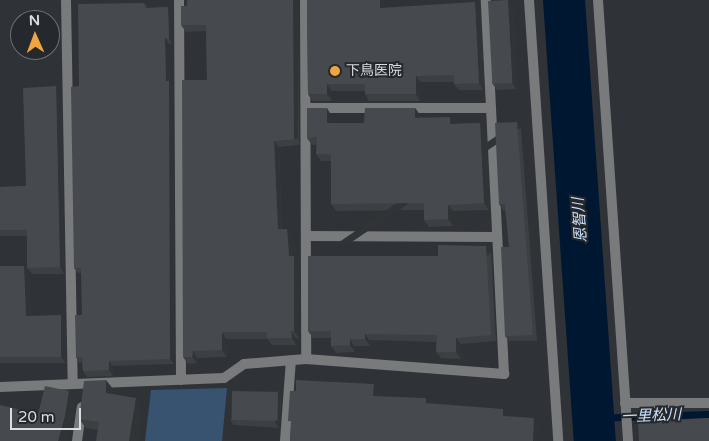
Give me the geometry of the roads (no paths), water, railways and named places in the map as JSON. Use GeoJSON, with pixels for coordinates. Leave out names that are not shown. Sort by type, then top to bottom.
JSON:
{"type":"FeatureCollection","features":[{"type":"Feature","properties":{"kind":"street"},"geometry":{"type":"LineString","coordinates":[[66,0],[73,384]]}},
{"type":"Feature","properties":{"kind":"street"},"geometry":{"type":"LineString","coordinates":[[179,0],[181,380]]}},
{"type":"Feature","properties":{"kind":"street"},"geometry":{"type":"LineString","coordinates":[[305,0],[306,359]]}},
{"type":"Feature","properties":{"kind":"street"},"geometry":{"type":"LineString","coordinates":[[0,387],[224,378],[244,364],[306,359],[504,374],[486,0]]}},
{"type":"Feature","properties":{"kind":"street"},"geometry":{"type":"LineString","coordinates":[[529,0],[558,441]]}},
{"type":"Feature","properties":{"kind":"street"},"geometry":{"type":"LineString","coordinates":[[598,0],[628,441]]}},
{"type":"Feature","properties":{"kind":"street"},"geometry":{"type":"LineString","coordinates":[[306,108],[491,108]]}},
{"type":"Feature","properties":{"kind":"street"},"geometry":{"type":"LineString","coordinates":[[306,236],[497,237]]}},
{"type":"Feature","properties":{"kind":"street"},"geometry":{"type":"LineString","coordinates":[[285,441],[291,360]]}},
{"type":"Feature","properties":{"kind":"street"},"geometry":{"type":"LineString","coordinates":[[77,441],[85,384]]}},
{"type":"Feature","properties":{"kind":"street"},"geometry":{"type":"LineString","coordinates":[[625,406],[709,403]]}},
{"type":"Feature","properties":{"kind":"waterway","name":"恩智川"},"geometry":{"type":"LineString","coordinates":[[564,0],[595,441]]}},
{"type":"Feature","properties":{"kind":"waterway","name":"一里松川"},"geometry":{"type":"LineString","coordinates":[[593,418],[709,414]]}},
{"type":"Feature","properties":{"kind":"place","name":"下鳥医院"},"geometry":{"type":"Point","coordinates":[335,71]}}]}
